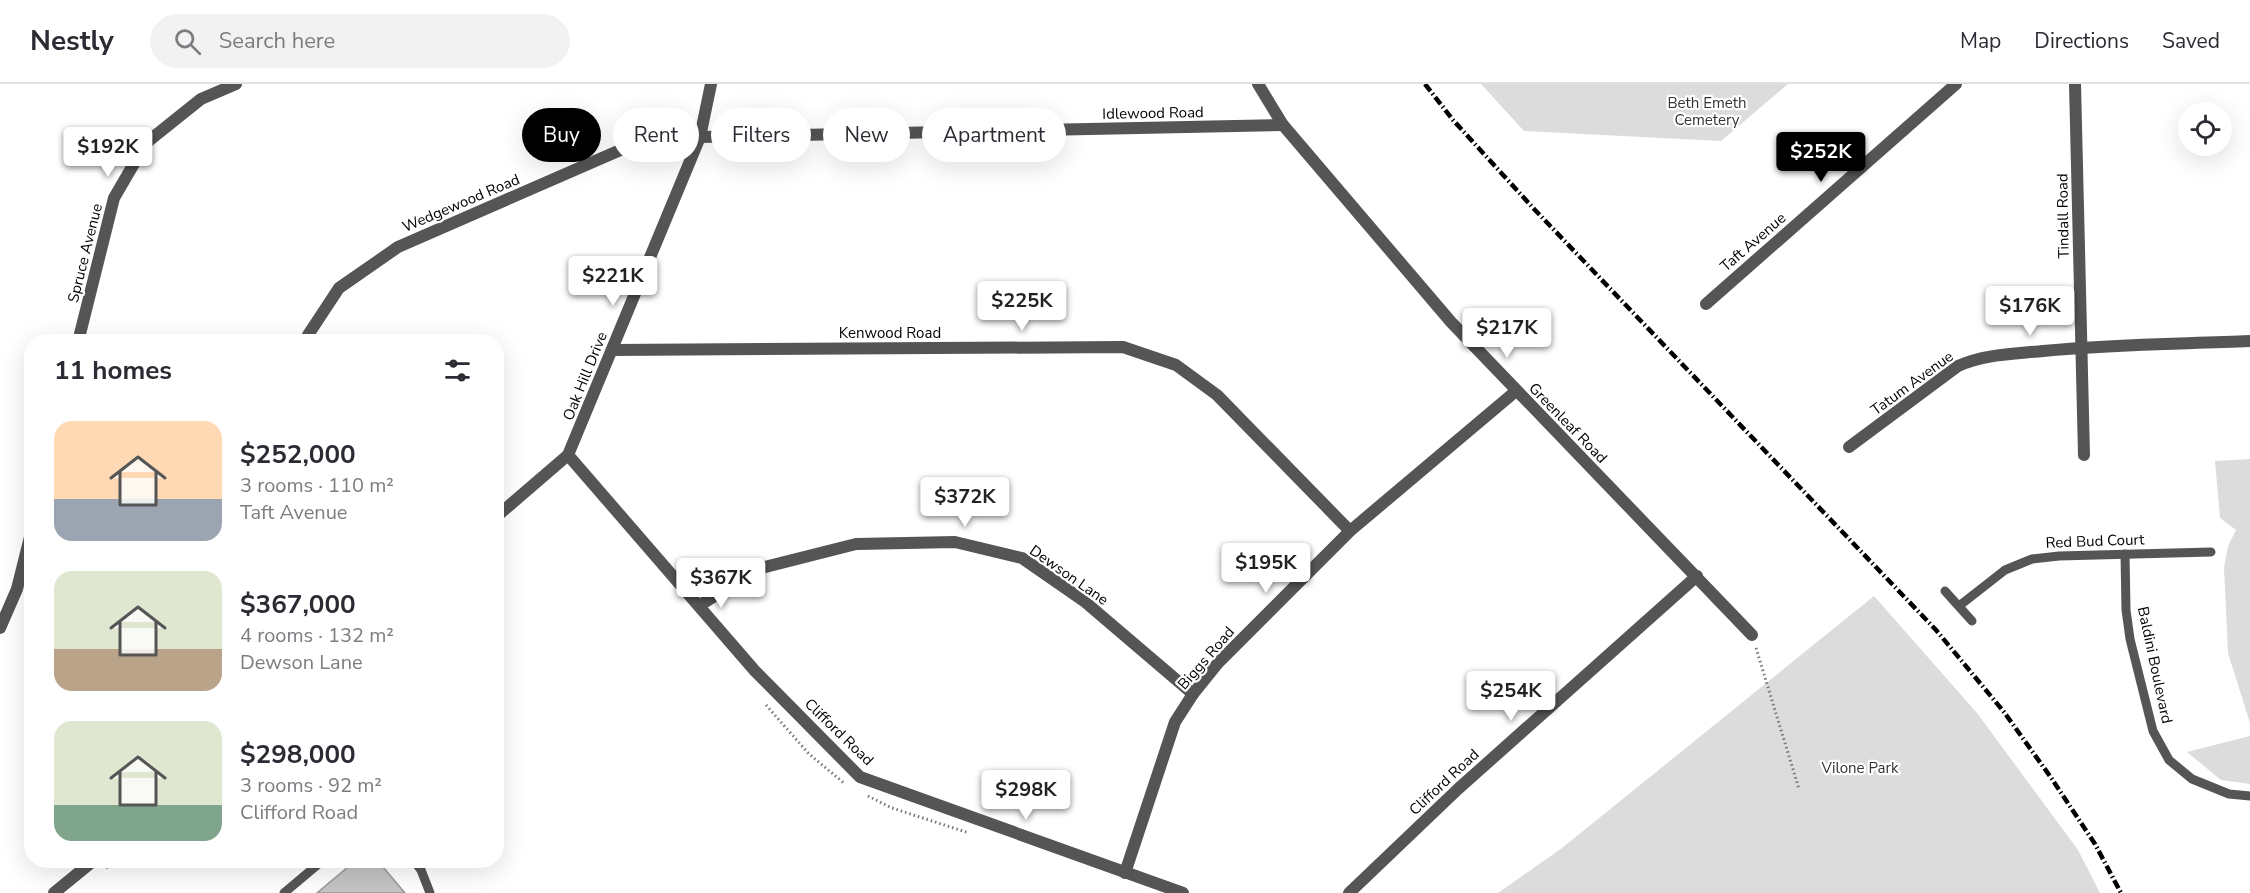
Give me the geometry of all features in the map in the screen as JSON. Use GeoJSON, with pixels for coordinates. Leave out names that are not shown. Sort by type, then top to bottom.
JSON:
{"type":"FeatureCollection","features":[{"type":"Feature","properties":{"kind":"street","name":"Spruce Avenue"},"geometry":{"type":"LineString","coordinates":[[80,334],[114,198],[146,143],[201,99],[236,84]]}},
{"type":"Feature","properties":{"kind":"street","name":"Oak Hill Drive"},"geometry":{"type":"LineString","coordinates":[[504,510],[568,455],[700,137],[711,84]]}},
{"type":"Feature","properties":{"kind":"street","name":"Greenleaf Road"},"geometry":{"type":"LineString","coordinates":[[1258,84],[1283,125],[1451,322],[1752,635]]}},
{"type":"Feature","properties":{"kind":"street","name":"Taft Avenue"},"geometry":{"type":"LineString","coordinates":[[1706,304],[1956,84]]}},
{"type":"Feature","properties":{"kind":"street","name":"Tindall Road"},"geometry":{"type":"LineString","coordinates":[[2075,84],[2084,455]]}},
{"type":"Feature","properties":{"kind":"street","name":"Idlewood Road"},"geometry":{"type":"LineString","coordinates":[[700,137],[1283,125]]}},
{"type":"Feature","properties":{"kind":"street","name":"Wedgewood Road"},"geometry":{"type":"LineString","coordinates":[[309,334],[339,288],[398,247],[625,148],[700,137]]}},
{"type":"Feature","properties":{"kind":"street","name":"Tatum Avenue"},"geometry":{"type":"LineString","coordinates":[[1849,447],[1958,366],[1971,360],[1988,356],[2082,347],[2250,341]]}},
{"type":"Feature","properties":{"kind":"street","name":"Kenwood Road"},"geometry":{"type":"LineString","coordinates":[[612,350],[1123,347],[1176,365],[1217,395],[1350,531]]}},
{"type":"Feature","properties":{"kind":"street","name":"Biggs Road"},"geometry":{"type":"LineString","coordinates":[[1125,873],[1175,722],[1193,694],[1218,663],[1350,531],[1516,391]]}},
{"type":"Feature","properties":{"kind":"street","name":"Clifford Road"},"geometry":{"type":"LineString","coordinates":[[568,455],[755,671],[860,777],[1183,893]]}},
{"type":"Feature","properties":{"kind":"street","name":"Dewson Lane"},"geometry":{"type":"LineString","coordinates":[[699,606],[757,569],[856,544],[956,542],[1022,558],[1084,601],[1193,694]]}},
{"type":"Feature","properties":{"kind":"street"},"geometry":{"type":"LineString","coordinates":[[0,628],[16,589],[24,559]]}},
{"type":"Feature","properties":{"kind":"street","name":"Clifford Road"},"geometry":{"type":"LineString","coordinates":[[1349,893],[1458,789],[1697,576]]}},
{"type":"Feature","properties":{"kind":"street"},"geometry":{"type":"LineString","coordinates":[[54,893],[84,868]]}},
{"type":"Feature","properties":{"kind":"lane","name":"Red Bud Court"},"geometry":{"type":"LineString","coordinates":[[1959,606],[2005,570],[2031,560],[2059,556],[2211,552]]}},
{"type":"Feature","properties":{"kind":"lane","name":"Baldini Boulevard"},"geometry":{"type":"LineString","coordinates":[[2125,555],[2126,610],[2130,639],[2153,731],[2169,760],[2192,779],[2229,794],[2250,796]]}},
{"type":"Feature","properties":{"kind":"lane"},"geometry":{"type":"LineString","coordinates":[[1945,591],[1972,621]]}},
{"type":"Feature","properties":{"kind":"lane"},"geometry":{"type":"LineString","coordinates":[[284,893],[314,868]]}},
{"type":"Feature","properties":{"kind":"lane"},"geometry":{"type":"LineString","coordinates":[[419,868],[430,893]]}},
{"type":"Feature","properties":{"kind":"path"},"geometry":{"type":"LineString","coordinates":[[1752,635],[1799,789]]}},
{"type":"Feature","properties":{"kind":"green space","name":"Beth Emeth Cemetery"},"geometry":{"type":"Polygon","coordinates":[[[1481,84],[1788,84],[1721,141],[1524,131],[1481,84]]]}},
{"type":"Feature","properties":{"kind":"green space"},"geometry":{"type":"Polygon","coordinates":[[[2250,459],[2250,723],[2228,653],[2224,568],[2228,546],[2236,530],[2220,518],[2215,461],[2250,459]]]}},
{"type":"Feature","properties":{"kind":"green space","name":"Vilone Park"},"geometry":{"type":"Polygon","coordinates":[[[1874,596],[1977,713],[2078,850],[2100,893],[1498,893],[1562,848],[1874,596]]]}},
{"type":"Feature","properties":{"kind":"green space"},"geometry":{"type":"Polygon","coordinates":[[[2250,736],[2250,784],[2221,780],[2187,752],[2250,736]]]}},
{"type":"Feature","properties":{"kind":"building"},"geometry":{"type":"Polygon","coordinates":[[[347,868],[384,868],[405,893],[317,893],[347,868]]]}},
{"type":"Feature","properties":{"kind":"railway"},"geometry":{"type":"LineString","coordinates":[[1425,84],[1453,120],[1535,210],[1936,630],[2004,712],[2052,779],[2095,844],[2121,893]]}}]}
